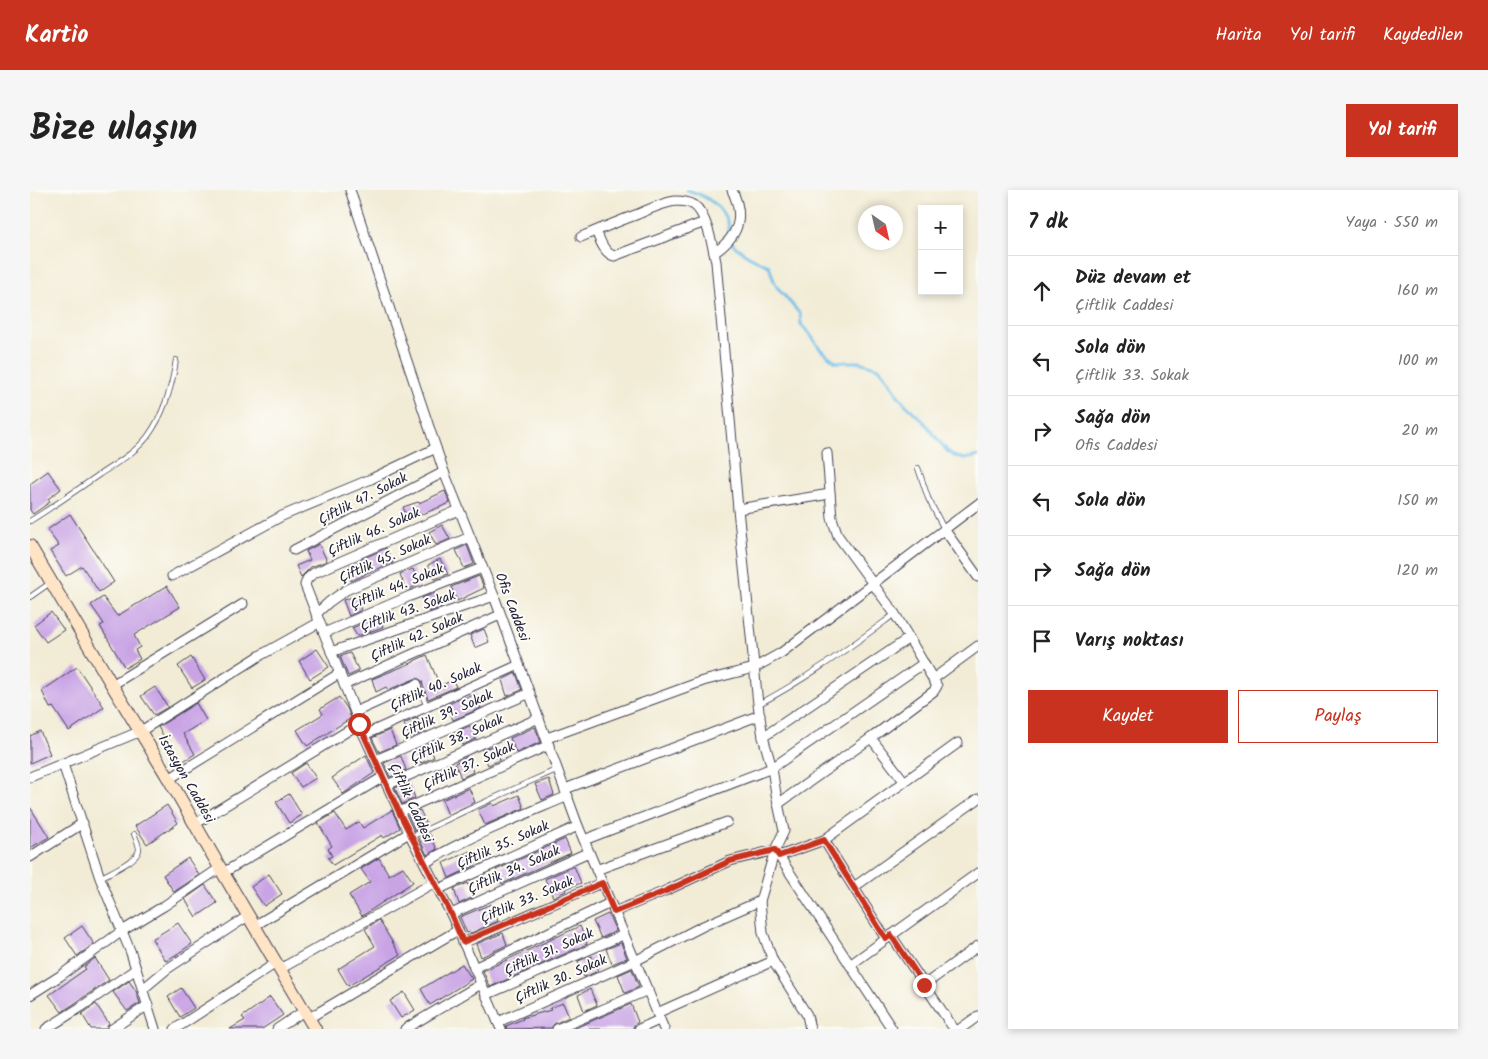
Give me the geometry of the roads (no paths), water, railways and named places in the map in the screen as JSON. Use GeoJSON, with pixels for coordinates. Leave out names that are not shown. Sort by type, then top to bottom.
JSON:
{"type":"FeatureCollection","features":[{"type":"Feature","properties":{"kind":"main road","name":"İstasyon Caddesi"},"geometry":{"type":"LineString","coordinates":[[30,546],[141,731],[309,1019]]}},
{"type":"Feature","properties":{"kind":"street","name":"Ofis Caddesi"},"geometry":{"type":"LineString","coordinates":[[350,190],[444,472],[494,596],[578,826],[664,1029]]}},
{"type":"Feature","properties":{"kind":"street"},"geometry":{"type":"LineString","coordinates":[[714,253],[732,235],[738,224],[738,204],[732,190]]}},
{"type":"Feature","properties":{"kind":"street"},"geometry":{"type":"LineString","coordinates":[[580,237],[660,205],[675,201],[694,205],[705,222],[716,262],[758,704],[763,737],[772,768],[784,830],[760,901],[764,933],[773,961],[807,1014],[810,1029]]}},
{"type":"Feature","properties":{"kind":"street"},"geometry":{"type":"LineString","coordinates":[[596,231],[607,253],[614,256],[705,222]]}},
{"type":"Feature","properties":{"kind":"street"},"geometry":{"type":"LineString","coordinates":[[172,576],[282,516],[371,479],[436,448]]}},
{"type":"Feature","properties":{"kind":"street"},"geometry":{"type":"LineString","coordinates":[[778,804],[872,738],[934,691],[937,686],[895,614],[838,536],[832,518],[827,453]]}},
{"type":"Feature","properties":{"kind":"street","name":"Çiftlik 47. Sokak"},"geometry":{"type":"LineString","coordinates":[[294,550],[444,472]]}},
{"type":"Feature","properties":{"kind":"street"},"geometry":{"type":"LineString","coordinates":[[738,509],[830,494]]}},
{"type":"Feature","properties":{"kind":"street","name":"Çiftlik 37. Sokak"},"geometry":{"type":"LineString","coordinates":[[399,812],[548,742],[703,681],[754,668],[781,653],[978,504]]}},
{"type":"Feature","properties":{"kind":"street","name":"Çiftlik 46. Sokak"},"geometry":{"type":"LineString","coordinates":[[305,585],[306,579],[314,573],[459,510]]}},
{"type":"Feature","properties":{"kind":"street"},"geometry":{"type":"LineString","coordinates":[[944,529],[978,577]]}},
{"type":"Feature","properties":{"kind":"street","name":"Çiftlik 45. Sokak"},"geometry":{"type":"LineString","coordinates":[[30,777],[141,731],[318,618],[330,602],[346,590],[470,537]]}},
{"type":"Feature","properties":{"kind":"street","name":"Çiftlik 44. Sokak"},"geometry":{"type":"LineString","coordinates":[[324,633],[402,599],[482,568]]}},
{"type":"Feature","properties":{"kind":"street","name":"Çiftlik Caddesi"},"geometry":{"type":"LineString","coordinates":[[305,585],[359,724],[410,835],[451,914],[500,1026]]}},
{"type":"Feature","properties":{"kind":"street","name":"Çiftlik 43. Sokak"},"geometry":{"type":"LineString","coordinates":[[331,652],[494,596]]}},
{"type":"Feature","properties":{"kind":"street"},"geometry":{"type":"LineString","coordinates":[[112,685],[243,604]]}},
{"type":"Feature","properties":{"kind":"street","name":"Çiftlik 42. Sokak"},"geometry":{"type":"LineString","coordinates":[[344,685],[500,615]]}},
{"type":"Feature","properties":{"kind":"street"},"geometry":{"type":"LineString","coordinates":[[763,737],[909,638]]}},
{"type":"Feature","properties":{"kind":"street"},"geometry":{"type":"LineString","coordinates":[[934,679],[978,646]]}},
{"type":"Feature","properties":{"kind":"street"},"geometry":{"type":"LineString","coordinates":[[584,840],[772,768],[924,663]]}},
{"type":"Feature","properties":{"kind":"street","name":"Çiftlik 40. Sokak"},"geometry":{"type":"LineString","coordinates":[[364,735],[519,665]]}},
{"type":"Feature","properties":{"kind":"street"},"geometry":{"type":"LineString","coordinates":[[169,779],[340,673]]}},
{"type":"Feature","properties":{"kind":"street"},"geometry":{"type":"LineString","coordinates":[[354,712],[417,684]]}},
{"type":"Feature","properties":{"kind":"street","name":"Çiftlik 39. Sokak"},"geometry":{"type":"LineString","coordinates":[[376,760],[530,693]]}},
{"type":"Feature","properties":{"kind":"street"},"geometry":{"type":"LineString","coordinates":[[425,863],[446,850],[566,792],[760,715]]}},
{"type":"Feature","properties":{"kind":"street","name":"Çiftlik 38. Sokak"},"geometry":{"type":"LineString","coordinates":[[30,995],[60,976],[122,931],[221,870],[385,781],[539,718]]}},
{"type":"Feature","properties":{"kind":"street"},"geometry":{"type":"LineString","coordinates":[[195,824],[359,724]]}},
{"type":"Feature","properties":{"kind":"street"},"geometry":{"type":"LineString","coordinates":[[872,738],[904,781]]}},
{"type":"Feature","properties":{"kind":"street"},"geometry":{"type":"LineString","coordinates":[[474,968],[612,908],[666,891],[730,861],[777,853],[824,840],[958,743]]}},
{"type":"Feature","properties":{"kind":"street"},"geometry":{"type":"LineString","coordinates":[[63,764],[100,878],[136,969],[155,1029]]}},
{"type":"Feature","properties":{"kind":"street"},"geometry":{"type":"LineString","coordinates":[[854,887],[978,799]]}},
{"type":"Feature","properties":{"kind":"street"},"geometry":{"type":"LineString","coordinates":[[596,870],[726,822]]}},
{"type":"Feature","properties":{"kind":"street"},"geometry":{"type":"LineString","coordinates":[[30,857],[83,823]]}},
{"type":"Feature","properties":{"kind":"street","name":"Çiftlik 35. Sokak"},"geometry":{"type":"LineString","coordinates":[[175,1029],[278,966],[437,886],[578,826]]}},
{"type":"Feature","properties":{"kind":"street"},"geometry":{"type":"LineString","coordinates":[[143,989],[167,969],[410,835]]}},
{"type":"Feature","properties":{"kind":"street"},"geometry":{"type":"LineString","coordinates":[[824,840],[854,887],[954,1029]]}},
{"type":"Feature","properties":{"kind":"street","name":"Çiftlik 34. Sokak"},"geometry":{"type":"LineString","coordinates":[[451,914],[589,852]]}},
{"type":"Feature","properties":{"kind":"street"},"geometry":{"type":"LineString","coordinates":[[777,853],[892,1029]]}},
{"type":"Feature","properties":{"kind":"street"},"geometry":{"type":"LineString","coordinates":[[850,965],[978,873]]}},
{"type":"Feature","properties":{"kind":"street","name":"Çiftlik 33. Sokak"},"geometry":{"type":"LineString","coordinates":[[463,942],[602,883]]}},
{"type":"Feature","properties":{"kind":"street","name":"Çiftlik 30. Sokak"},"geometry":{"type":"LineString","coordinates":[[500,1026],[703,926],[760,901]]}},
{"type":"Feature","properties":{"kind":"street"},"geometry":{"type":"LineString","coordinates":[[276,1029],[309,1019],[458,930]]}},
{"type":"Feature","properties":{"kind":"street","name":"Çiftlik 31. Sokak"},"geometry":{"type":"LineString","coordinates":[[486,995],[624,935]]}},
{"type":"Feature","properties":{"kind":"street"},"geometry":{"type":"LineString","coordinates":[[924,985],[978,946]]}},
{"type":"Feature","properties":{"kind":"street"},"geometry":{"type":"LineString","coordinates":[[639,1029],[658,1016],[773,961]]}},
{"type":"Feature","properties":{"kind":"street"},"geometry":{"type":"LineString","coordinates":[[46,1029],[136,969]]}},
{"type":"Feature","properties":{"kind":"street"},"geometry":{"type":"LineString","coordinates":[[405,1029],[481,984]]}},
{"type":"Feature","properties":{"kind":"street"},"geometry":{"type":"LineString","coordinates":[[557,1029],[648,990]]}},
{"type":"Feature","properties":{"kind":"street"},"geometry":{"type":"LineString","coordinates":[[112,1029],[148,1005]]}},
{"type":"Feature","properties":{"kind":"street"},"geometry":{"type":"LineString","coordinates":[[960,1029],[978,1016]]}},
{"type":"Feature","properties":{"kind":"lane"},"geometry":{"type":"LineString","coordinates":[[30,521],[126,457],[144,442],[157,422],[166,401],[174,375],[176,360]]}},
{"type":"Feature","properties":{"kind":"lane"},"geometry":{"type":"LineString","coordinates":[[918,468],[928,498],[944,529]]}},
{"type":"Feature","properties":{"kind":"lane"},"geometry":{"type":"LineString","coordinates":[[30,597],[52,583]]}},
{"type":"Feature","properties":{"kind":"lane"},"geometry":{"type":"LineString","coordinates":[[758,704],[826,664],[895,614]]}},
{"type":"Feature","properties":{"kind":"lane"},"geometry":{"type":"LineString","coordinates":[[417,684],[427,706]]}},
{"type":"Feature","properties":{"kind":"lane"},"geometry":{"type":"LineString","coordinates":[[410,835],[558,769]]}},
{"type":"Feature","properties":{"kind":"lane"},"geometry":{"type":"LineString","coordinates":[[100,878],[136,856],[139,846],[134,834]]}},
{"type":"Feature","properties":{"kind":"waterway"},"geometry":{"type":"LineString","coordinates":[[687,190],[707,198],[718,207],[726,218],[729,238],[733,244],[759,262],[769,266],[777,287],[800,314],[801,324],[821,350],[836,362],[859,362],[879,368],[905,404],[924,422],[947,451],[956,457],[965,459],[978,456]]}}]}
